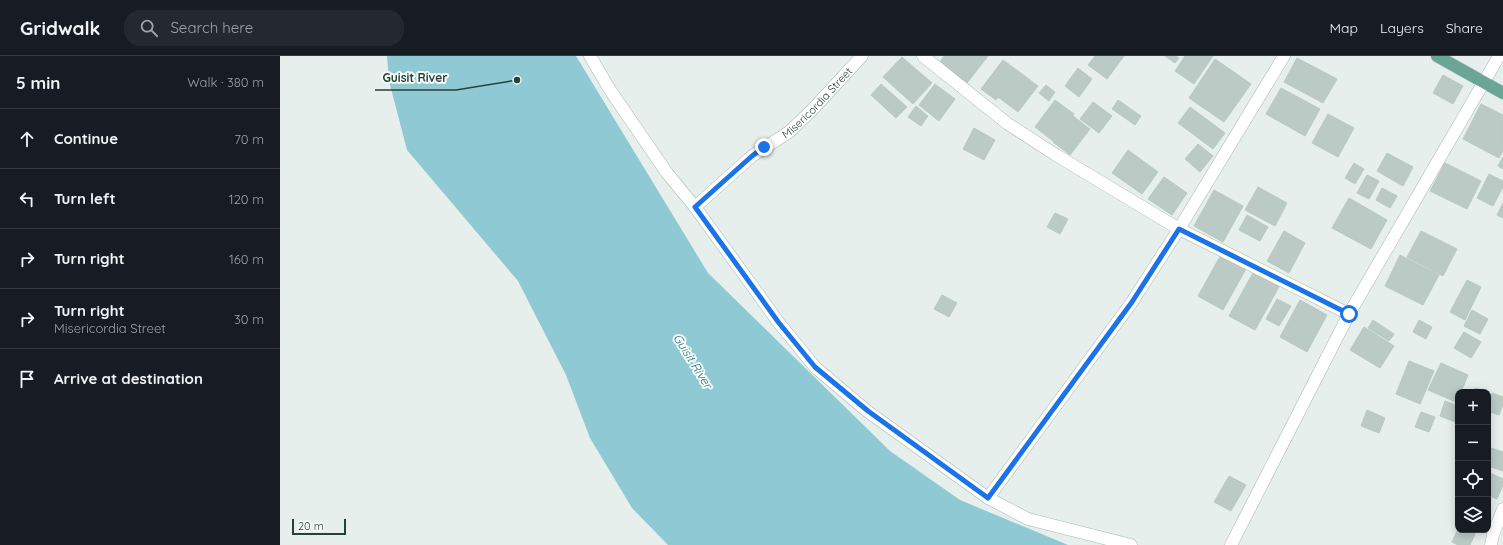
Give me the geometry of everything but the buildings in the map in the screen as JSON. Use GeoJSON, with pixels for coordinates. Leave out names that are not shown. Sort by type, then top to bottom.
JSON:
{"type":"FeatureCollection","features":[{"type":"Feature","properties":{"kind":"main road"},"geometry":{"type":"LineString","coordinates":[[1437,56],[1503,93]]}},
{"type":"Feature","properties":{"kind":"street"},"geometry":{"type":"LineString","coordinates":[[590,56],[610,90],[667,173],[695,207],[779,323],[815,367],[868,411],[988,498],[1028,519],[1132,545]]}},
{"type":"Feature","properties":{"kind":"street","name":"Misericordia Street"},"geometry":{"type":"LineString","coordinates":[[695,207],[752,156],[789,132],[813,109],[862,56]]}},
{"type":"Feature","properties":{"kind":"street"},"geometry":{"type":"LineString","coordinates":[[923,56],[1008,124],[1056,155],[1179,229],[1349,314]]}},
{"type":"Feature","properties":{"kind":"street"},"geometry":{"type":"LineString","coordinates":[[988,498],[1132,302],[1179,229],[1284,56]]}},
{"type":"Feature","properties":{"kind":"street"},"geometry":{"type":"LineString","coordinates":[[1231,545],[1349,314],[1499,56]]}},
{"type":"Feature","properties":{"kind":"street"},"geometry":{"type":"LineString","coordinates":[[1491,545],[1492,535],[1503,509]]}},
{"type":"Feature","properties":{"kind":"water"},"geometry":{"type":"Polygon","coordinates":[[[387,56],[576,56],[708,273],[890,451],[960,500],[1068,545],[668,545],[632,508],[590,438],[566,375],[518,281],[407,150],[389,81],[387,56]]]}},
{"type":"Feature","properties":{"kind":"place","name":"Guisit River"},"geometry":{"type":"Point","coordinates":[517,80]}},
{"type":"Feature","properties":{"kind":"route"},"geometry":{"type":"LineString","coordinates":[[764,147],[695,207],[779,323],[815,367],[897,433],[988,498],[1132,302],[1179,229],[1349,314]]}}]}
